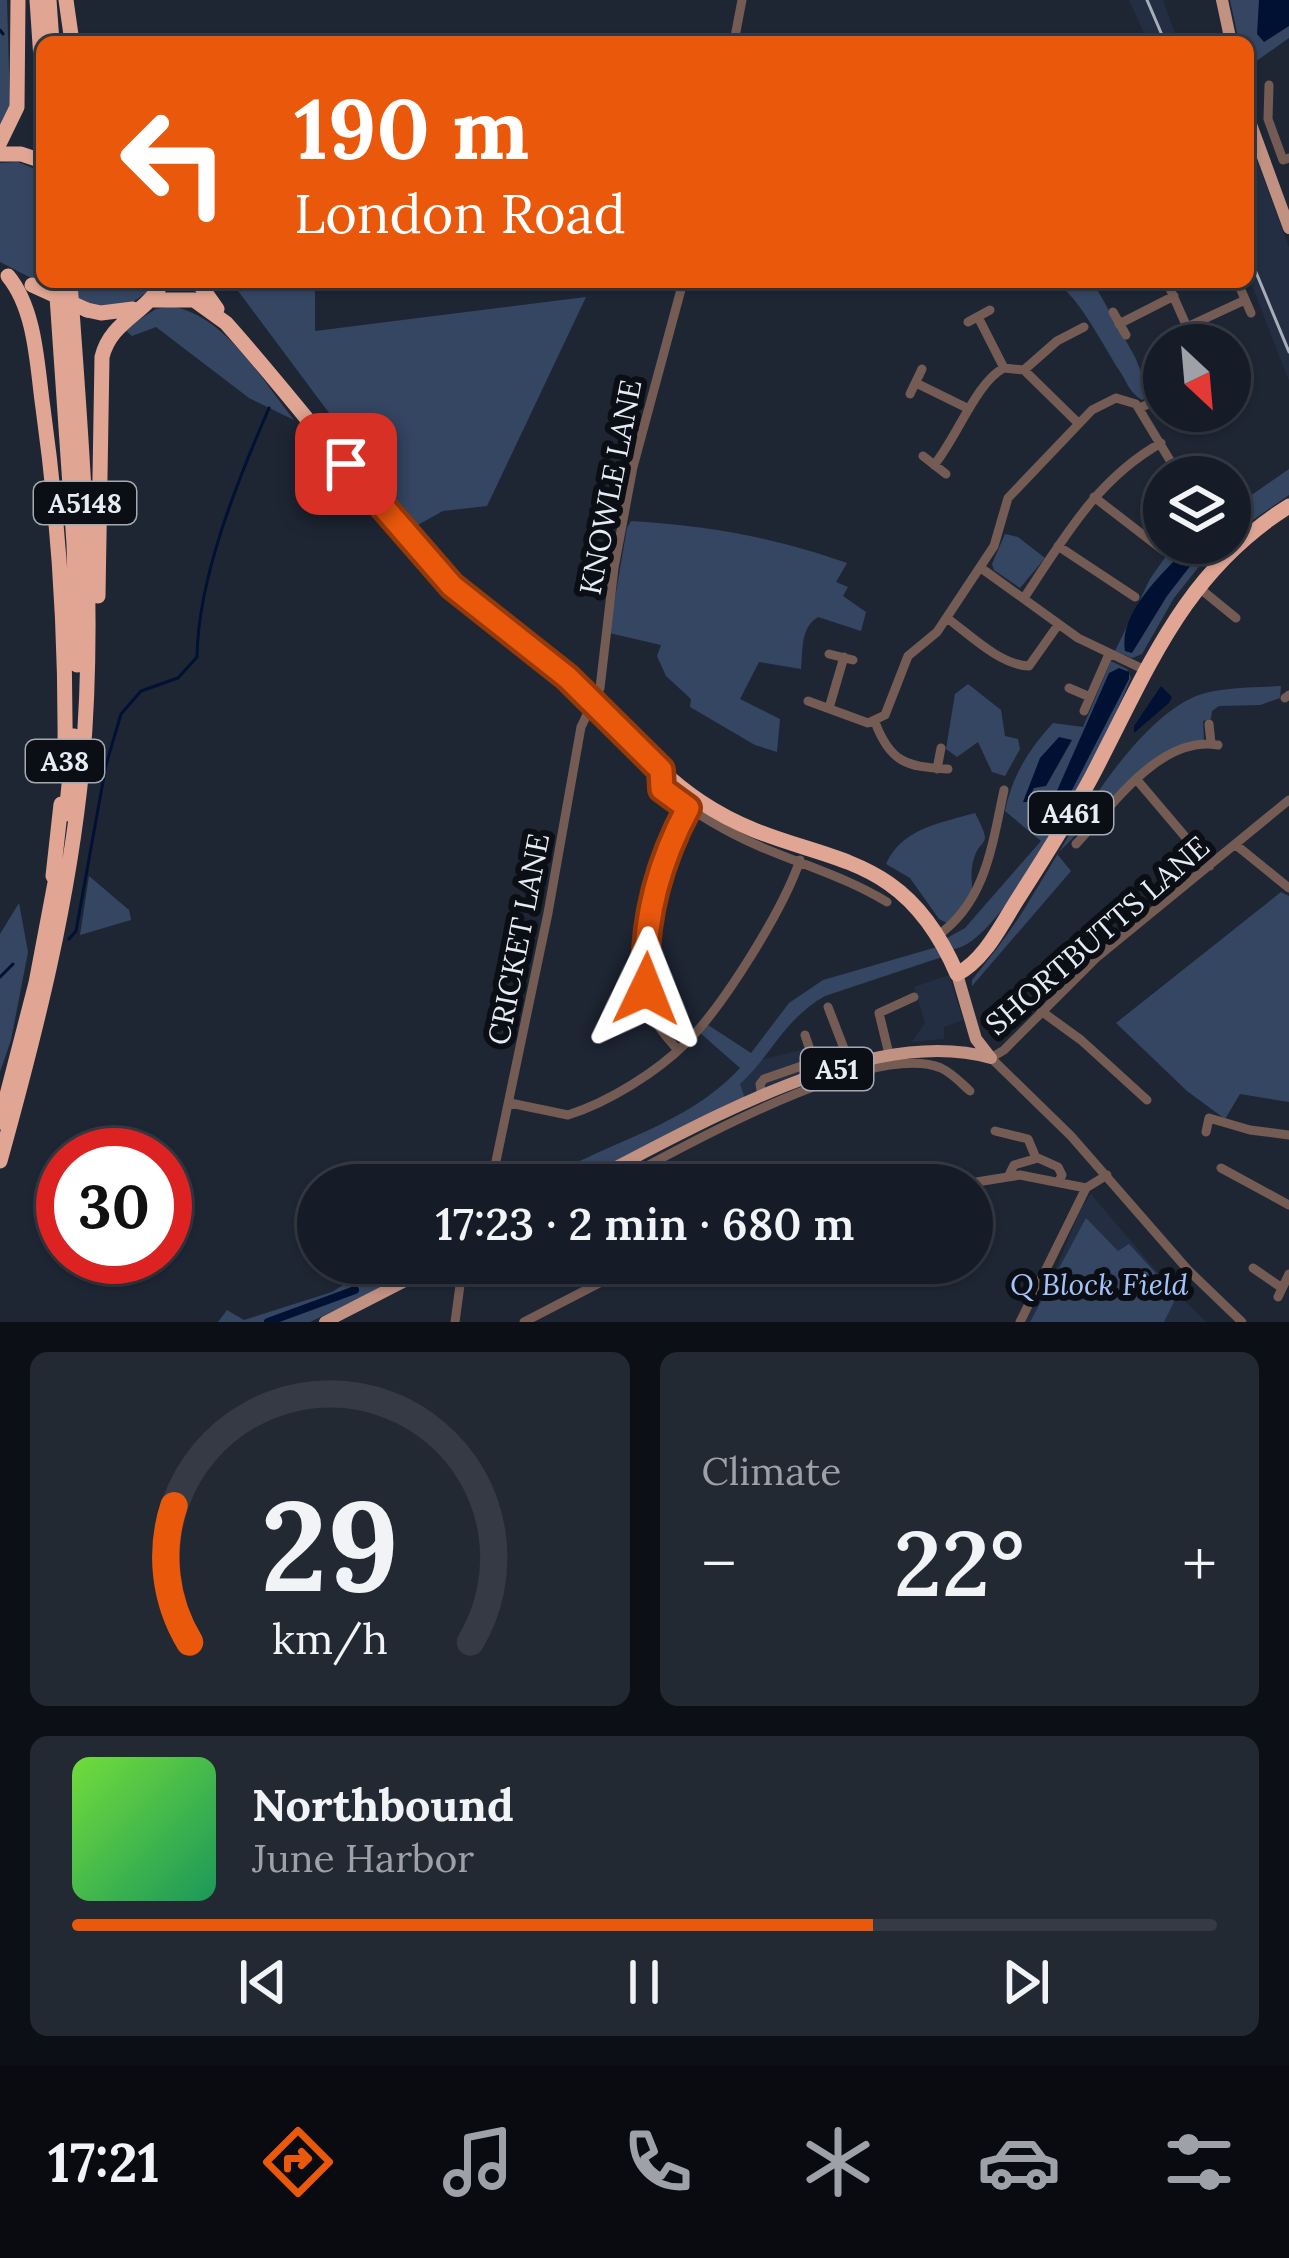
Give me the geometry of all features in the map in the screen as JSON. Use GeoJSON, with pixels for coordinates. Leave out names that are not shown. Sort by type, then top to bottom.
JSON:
{"type":"FeatureCollection","features":[{"type":"Feature","properties":{"kind":"highway"},"geometry":{"type":"LineString","coordinates":[[0,142],[17,107],[18,0]]}},
{"type":"Feature","properties":{"kind":"highway"},"geometry":{"type":"LineString","coordinates":[[37,0],[39,36]]}},
{"type":"Feature","properties":{"kind":"highway"},"geometry":{"type":"LineString","coordinates":[[49,0],[52,36]]}},
{"type":"Feature","properties":{"kind":"highway"},"geometry":{"type":"LineString","coordinates":[[66,0],[71,36]]}},
{"type":"Feature","properties":{"kind":"highway"},"geometry":{"type":"LineString","coordinates":[[0,154],[36,158]]}},
{"type":"Feature","properties":{"kind":"highway"},"geometry":{"type":"LineString","coordinates":[[3,275],[36,287]]}},
{"type":"Feature","properties":{"kind":"highway","name":"A38"},"geometry":{"type":"LineString","coordinates":[[0,1122],[48,920],[64,765],[64,601],[51,465],[25,305],[3,275]]}},
{"type":"Feature","properties":{"kind":"highway"},"geometry":{"type":"LineString","coordinates":[[39,288],[87,310],[123,312],[147,303],[194,300],[226,323]]}},
{"type":"Feature","properties":{"kind":"highway","name":"A5148"},"geometry":{"type":"LineString","coordinates":[[48,920],[63,840],[77,681],[74,544],[56,288]]}},
{"type":"Feature","properties":{"kind":"highway","name":"A5148"},"geometry":{"type":"LineString","coordinates":[[70,288],[88,592],[84,724]]}},
{"type":"Feature","properties":{"kind":"highway","name":"A38"},"geometry":{"type":"LineString","coordinates":[[0,1161],[32,1047],[74,838],[97,616],[102,358],[110,335],[158,288]]}},
{"type":"Feature","properties":{"kind":"highway"},"geometry":{"type":"LineString","coordinates":[[202,288],[226,323],[433,566],[514,632],[588,710],[613,723],[661,770],[720,812],[879,876],[905,895],[952,961]]}},
{"type":"Feature","properties":{"kind":"highway","name":"A461"},"geometry":{"type":"LineString","coordinates":[[1251,532],[1289,506]]}},
{"type":"Feature","properties":{"kind":"highway","name":"A461"},"geometry":{"type":"LineString","coordinates":[[952,961],[983,946],[1052,845],[1090,780],[1138,668],[1215,564]]}},
{"type":"Feature","properties":{"kind":"main road"},"geometry":{"type":"LineString","coordinates":[[1222,0],[1230,36]]}},
{"type":"Feature","properties":{"kind":"main road"},"geometry":{"type":"LineString","coordinates":[[1254,132],[1289,228]]}},
{"type":"Feature","properties":{"kind":"main road"},"geometry":{"type":"LineString","coordinates":[[952,961],[991,1058]]}},
{"type":"Feature","properties":{"kind":"main road"},"geometry":{"type":"LineString","coordinates":[[953,1052],[976,1029]]}},
{"type":"Feature","properties":{"kind":"main road","name":"A51"},"geometry":{"type":"LineString","coordinates":[[641,1164],[762,1096],[848,1058],[953,1052],[991,1058]]}},
{"type":"Feature","properties":{"kind":"main road","name":"A51"},"geometry":{"type":"LineString","coordinates":[[928,1053],[991,1058]]}},
{"type":"Feature","properties":{"kind":"main road"},"geometry":{"type":"LineString","coordinates":[[325,1322],[399,1284]]}},
{"type":"Feature","properties":{"kind":"street"},"geometry":{"type":"LineString","coordinates":[[735,36],[742,0]]}},
{"type":"Feature","properties":{"kind":"street"},"geometry":{"type":"LineString","coordinates":[[1269,85],[1268,118],[1283,160],[1289,158]]}},
{"type":"Feature","properties":{"kind":"street","name":"KNOWLE LANE"},"geometry":{"type":"LineString","coordinates":[[588,710],[600,688],[614,568],[633,467],[680,288]]}},
{"type":"Feature","properties":{"kind":"street"},"geometry":{"type":"LineString","coordinates":[[1170,288],[1188,324]]}},
{"type":"Feature","properties":{"kind":"street"},"geometry":{"type":"LineString","coordinates":[[1192,324],[1243,295],[1251,313]]}},
{"type":"Feature","properties":{"kind":"street"},"geometry":{"type":"LineString","coordinates":[[1119,324],[1174,296]]}},
{"type":"Feature","properties":{"kind":"street"},"geometry":{"type":"LineString","coordinates":[[990,310],[973,319],[1004,368]]}},
{"type":"Feature","properties":{"kind":"street"},"geometry":{"type":"LineString","coordinates":[[1113,312],[1126,335]]}},
{"type":"Feature","properties":{"kind":"street"},"geometry":{"type":"LineString","coordinates":[[1024,370],[1058,340],[1084,327]]}},
{"type":"Feature","properties":{"kind":"street"},"geometry":{"type":"LineString","coordinates":[[934,465],[960,431],[986,381],[1004,368],[1024,370],[1077,422]]}},
{"type":"Feature","properties":{"kind":"street"},"geometry":{"type":"LineString","coordinates":[[910,394],[922,369]]}},
{"type":"Feature","properties":{"kind":"street"},"geometry":{"type":"LineString","coordinates":[[916,383],[969,409]]}},
{"type":"Feature","properties":{"kind":"street"},"geometry":{"type":"LineString","coordinates":[[875,722],[890,707],[908,656],[931,639],[997,541],[1004,503],[1077,422],[1116,398],[1126,398],[1140,408],[1169,456]]}},
{"type":"Feature","properties":{"kind":"street"},"geometry":{"type":"LineString","coordinates":[[1024,598],[1070,524],[1130,460],[1161,442]]}},
{"type":"Feature","properties":{"kind":"street"},"geometry":{"type":"LineString","coordinates":[[923,456],[946,474]]}},
{"type":"Feature","properties":{"kind":"street"},"geometry":{"type":"LineString","coordinates":[[1094,497],[1143,535]]}},
{"type":"Feature","properties":{"kind":"street"},"geometry":{"type":"LineString","coordinates":[[1058,546],[1135,597]]}},
{"type":"Feature","properties":{"kind":"street"},"geometry":{"type":"LineString","coordinates":[[981,568],[1058,625],[1138,668]]}},
{"type":"Feature","properties":{"kind":"street"},"geometry":{"type":"LineString","coordinates":[[1197,586],[1236,618]]}},
{"type":"Feature","properties":{"kind":"street"},"geometry":{"type":"LineString","coordinates":[[946,618],[1022,668],[1029,666],[1058,625]]}},
{"type":"Feature","properties":{"kind":"street"},"geometry":{"type":"LineString","coordinates":[[829,654],[848,659],[829,708]]}},
{"type":"Feature","properties":{"kind":"street"},"geometry":{"type":"LineString","coordinates":[[1084,711],[1113,656]]}},
{"type":"Feature","properties":{"kind":"street"},"geometry":{"type":"LineString","coordinates":[[1069,688],[1090,697]]}},
{"type":"Feature","properties":{"kind":"street"},"geometry":{"type":"LineString","coordinates":[[808,701],[875,722]]}},
{"type":"Feature","properties":{"kind":"street","name":"CRICKET LANE"},"geometry":{"type":"LineString","coordinates":[[495,1164],[588,710]]}},
{"type":"Feature","properties":{"kind":"street"},"geometry":{"type":"LineString","coordinates":[[875,722],[893,756],[943,769],[941,748]]}},
{"type":"Feature","properties":{"kind":"street"},"geometry":{"type":"LineString","coordinates":[[1083,840],[1164,757],[1214,744],[1209,724]]}},
{"type":"Feature","properties":{"kind":"street"},"geometry":{"type":"LineString","coordinates":[[661,770],[662,789],[688,808],[887,902]]}},
{"type":"Feature","properties":{"kind":"street"},"geometry":{"type":"LineString","coordinates":[[1137,780],[1210,866]]}},
{"type":"Feature","properties":{"kind":"street"},"geometry":{"type":"LineString","coordinates":[[952,961],[957,922],[978,890],[1004,790]]}},
{"type":"Feature","properties":{"kind":"street","name":"SHORTBUTTS LANE"},"geometry":{"type":"LineString","coordinates":[[991,1058],[1096,958],[1289,800]]}},
{"type":"Feature","properties":{"kind":"street"},"geometry":{"type":"LineString","coordinates":[[678,1050],[653,1018],[644,962],[661,867],[688,808]]}},
{"type":"Feature","properties":{"kind":"street"},"geometry":{"type":"LineString","coordinates":[[1236,845],[1289,888]]}},
{"type":"Feature","properties":{"kind":"street"},"geometry":{"type":"LineString","coordinates":[[510,1103],[568,1115],[660,1065],[678,1050],[755,946],[792,885],[800,860]]}},
{"type":"Feature","properties":{"kind":"street"},"geometry":{"type":"LineString","coordinates":[[871,892],[879,876]]}},
{"type":"Feature","properties":{"kind":"street"},"geometry":{"type":"LineString","coordinates":[[888,1059],[879,1013],[914,997]]}},
{"type":"Feature","properties":{"kind":"street"},"geometry":{"type":"LineString","coordinates":[[762,1096],[764,1079],[814,1062],[848,1058],[828,1006]]}},
{"type":"Feature","properties":{"kind":"street"},"geometry":{"type":"LineString","coordinates":[[1042,1011],[1143,1098]]}},
{"type":"Feature","properties":{"kind":"street"},"geometry":{"type":"LineString","coordinates":[[805,1035],[814,1062]]}},
{"type":"Feature","properties":{"kind":"street"},"geometry":{"type":"LineString","coordinates":[[991,1058],[1242,1322]]}},
{"type":"Feature","properties":{"kind":"street"},"geometry":{"type":"LineString","coordinates":[[645,1164],[779,1100],[888,1059],[938,1067],[970,1091]]}},
{"type":"Feature","properties":{"kind":"street"},"geometry":{"type":"LineString","coordinates":[[1206,1132],[1210,1115],[1250,1130],[1289,1135]]}},
{"type":"Feature","properties":{"kind":"street"},"geometry":{"type":"LineString","coordinates":[[995,1131],[1028,1139],[1036,1158]]}},
{"type":"Feature","properties":{"kind":"street"},"geometry":{"type":"LineString","coordinates":[[1009,1175],[1014,1165],[1036,1158],[1058,1167],[1059,1181]]}},
{"type":"Feature","properties":{"kind":"street"},"geometry":{"type":"LineString","coordinates":[[1221,1168],[1286,1204]]}},
{"type":"Feature","properties":{"kind":"street"},"geometry":{"type":"LineString","coordinates":[[993,1178],[1009,1175],[1086,1188]]}},
{"type":"Feature","properties":{"kind":"street"},"geometry":{"type":"LineString","coordinates":[[1021,1322],[1086,1188],[1107,1175]]}},
{"type":"Feature","properties":{"kind":"street"},"geometry":{"type":"LineString","coordinates":[[1253,1268],[1280,1293],[1289,1274]]}},
{"type":"Feature","properties":{"kind":"street"},"geometry":{"type":"LineString","coordinates":[[455,1322],[461,1284]]}},
{"type":"Feature","properties":{"kind":"street"},"geometry":{"type":"LineString","coordinates":[[524,1322],[597,1284]]}},
{"type":"Feature","properties":{"kind":"shaded area"},"geometry":{"type":"Polygon","coordinates":[[[1129,0],[1163,0],[1176,36],[1145,36],[1129,0]]]}},
{"type":"Feature","properties":{"kind":"shaded area"},"geometry":{"type":"Polygon","coordinates":[[[1259,0],[1289,0],[1289,26],[1264,42],[1257,34],[1259,0]]]}},
{"type":"Feature","properties":{"kind":"shaded area"},"geometry":{"type":"Polygon","coordinates":[[[1254,152],[1289,247],[1289,381],[1253,288],[1254,152]]]}},
{"type":"Feature","properties":{"kind":"shaded area"},"geometry":{"type":"Polygon","coordinates":[[[1172,564],[1192,564],[1132,653],[1125,651],[1129,621],[1172,564]]]}},
{"type":"Feature","properties":{"kind":"shaded area"},"geometry":{"type":"Polygon","coordinates":[[[1119,668],[1129,672],[1129,679],[1053,827],[1046,828],[1048,811],[1109,673],[1119,668]]]}},
{"type":"Feature","properties":{"kind":"shaded area"},"geometry":{"type":"Polygon","coordinates":[[[1161,686],[1172,697],[1169,703],[1134,733],[1134,726],[1161,686]]]}},
{"type":"Feature","properties":{"kind":"shaded area"},"geometry":{"type":"Polygon","coordinates":[[[1059,737],[1072,740],[1046,786],[1034,788],[1023,802],[1040,758],[1059,737]]]}},
{"type":"Feature","properties":{"kind":"shaded area"},"geometry":{"type":"Polygon","coordinates":[[[949,975],[963,1020],[944,1027],[944,1039],[912,1042],[925,1023],[914,987],[949,975]]]}},
{"type":"Feature","properties":{"kind":"shaded area"},"geometry":{"type":"Polygon","coordinates":[[[804,1049],[811,1071],[745,1099],[739,1085],[757,1061],[804,1049]]]}},
{"type":"Feature","properties":{"kind":"shaded area","name":"Q Block Field"},"geometry":{"type":"Polygon","coordinates":[[[1091,1194],[1206,1322],[1024,1322],[1056,1269],[1091,1194]]]}},
{"type":"Feature","properties":{"kind":"green space"},"geometry":{"type":"Polygon","coordinates":[[[0,0],[7,0],[10,106],[0,133],[0,0]]]}},
{"type":"Feature","properties":{"kind":"green space"},"geometry":{"type":"Polygon","coordinates":[[[1230,0],[1289,0],[1289,38],[1254,63],[1254,36],[1238,36],[1230,0]]]}},
{"type":"Feature","properties":{"kind":"green space"},"geometry":{"type":"Polygon","coordinates":[[[18,162],[35,169],[36,280],[0,262],[0,163],[18,162]]]}},
{"type":"Feature","properties":{"kind":"green space"},"geometry":{"type":"Polygon","coordinates":[[[77,288],[149,288],[121,306],[78,299],[77,288]]]}},
{"type":"Feature","properties":{"kind":"green space"},"geometry":{"type":"Polygon","coordinates":[[[236,288],[315,288],[315,331],[586,297],[487,506],[443,511],[414,527],[236,288]]]}},
{"type":"Feature","properties":{"kind":"green space"},"geometry":{"type":"Polygon","coordinates":[[[1063,288],[1096,288],[1135,357],[1143,376],[1143,400],[1131,390],[1063,288]]]}},
{"type":"Feature","properties":{"kind":"green space"},"geometry":{"type":"Polygon","coordinates":[[[172,306],[226,336],[294,420],[249,398],[156,327],[132,336],[124,329],[156,309],[172,306]]]}},
{"type":"Feature","properties":{"kind":"green space"},"geometry":{"type":"Polygon","coordinates":[[[1289,469],[1289,495],[1251,521],[1251,495],[1289,469]]]}},
{"type":"Feature","properties":{"kind":"green space"},"geometry":{"type":"Polygon","coordinates":[[[631,521],[741,534],[847,563],[836,582],[848,587],[843,596],[866,612],[861,631],[818,617],[805,633],[801,669],[759,662],[740,699],[780,719],[777,752],[755,745],[690,707],[691,699],[666,676],[657,656],[661,645],[609,633],[631,521]]]}},
{"type":"Feature","properties":{"kind":"green space"},"geometry":{"type":"Polygon","coordinates":[[[1005,534],[1018,537],[1045,558],[1020,588],[992,564],[1005,534]]]}},
{"type":"Feature","properties":{"kind":"green space"},"geometry":{"type":"Polygon","coordinates":[[[1160,564],[1201,564],[1174,598],[1142,654],[1132,658],[1115,651],[1160,564]]]}},
{"type":"Feature","properties":{"kind":"green space"},"geometry":{"type":"Polygon","coordinates":[[[1111,661],[1127,669],[1131,678],[1080,785],[1000,912],[975,939],[953,949],[947,938],[965,928],[1041,841],[1005,811],[1023,764],[1053,723],[1083,727],[1111,661]]]}},
{"type":"Feature","properties":{"kind":"green space"},"geometry":{"type":"Polygon","coordinates":[[[968,684],[1001,710],[1005,736],[1018,739],[1020,749],[1005,776],[992,772],[978,742],[957,757],[946,749],[955,694],[968,684]]]}},
{"type":"Feature","properties":{"kind":"green space"},"geometry":{"type":"Polygon","coordinates":[[[1281,686],[1280,698],[1212,711],[1211,719],[1203,721],[1204,741],[1141,773],[1059,852],[1126,754],[1174,708],[1208,692],[1281,686]]]}},
{"type":"Feature","properties":{"kind":"green space"},"geometry":{"type":"Polygon","coordinates":[[[975,813],[985,838],[972,867],[971,899],[947,923],[939,919],[910,878],[886,864],[912,835],[975,813]]]}},
{"type":"Feature","properties":{"kind":"green space"},"geometry":{"type":"Polygon","coordinates":[[[1057,855],[1071,871],[972,986],[972,980],[1018,919],[1057,855]]]}},
{"type":"Feature","properties":{"kind":"green space"},"geometry":{"type":"Polygon","coordinates":[[[89,876],[129,910],[131,920],[80,935],[89,876]]]}},
{"type":"Feature","properties":{"kind":"green space"},"geometry":{"type":"Polygon","coordinates":[[[1281,892],[1289,896],[1289,1102],[1240,1094],[1225,1119],[1187,1091],[1116,1023],[1281,892]]]}},
{"type":"Feature","properties":{"kind":"green space"},"geometry":{"type":"Polygon","coordinates":[[[19,903],[28,952],[0,1072],[0,934],[19,903]]]}},
{"type":"Feature","properties":{"kind":"green space"},"geometry":{"type":"Polygon","coordinates":[[[937,947],[942,957],[825,996],[811,1005],[740,1084],[745,1099],[617,1164],[574,1164],[694,1106],[740,1068],[699,1032],[705,1023],[751,1053],[789,1003],[823,980],[937,947]]]}},
{"type":"Feature","properties":{"kind":"green space","name":"Q Block Field"},"geometry":{"type":"Polygon","coordinates":[[[1086,1218],[1118,1251],[1129,1244],[1177,1296],[1164,1322],[1030,1322],[1086,1218]]]}},
{"type":"Feature","properties":{"kind":"green space"},"geometry":{"type":"Polygon","coordinates":[[[345,1284],[382,1284],[382,1288],[310,1322],[218,1322],[227,1310],[244,1320],[345,1284]]]}},
{"type":"Feature","properties":{"kind":"waterway"},"geometry":{"type":"LineString","coordinates":[[0,30],[3,34]]}},
{"type":"Feature","properties":{"kind":"waterway"},"geometry":{"type":"LineString","coordinates":[[69,939],[76,931],[106,765],[121,714],[141,691],[178,678],[197,657],[212,563],[232,498],[269,408]]}},
{"type":"Feature","properties":{"kind":"waterway"},"geometry":{"type":"LineString","coordinates":[[0,977],[13,964]]}},
{"type":"Feature","properties":{"kind":"waterway"},"geometry":{"type":"LineString","coordinates":[[268,1322],[355,1290]]}},
{"type":"Feature","properties":{"kind":"railway"},"geometry":{"type":"LineString","coordinates":[[1147,0],[1162,36]]}},
{"type":"Feature","properties":{"kind":"railway"},"geometry":{"type":"LineString","coordinates":[[1254,267],[1289,352]]}},
{"type":"Feature","properties":{"kind":"route"},"geometry":{"type":"LineString","coordinates":[[346,464],[452,586],[580,689],[661,770],[662,789],[688,808],[661,867],[647,937],[646,989]]}}]}
